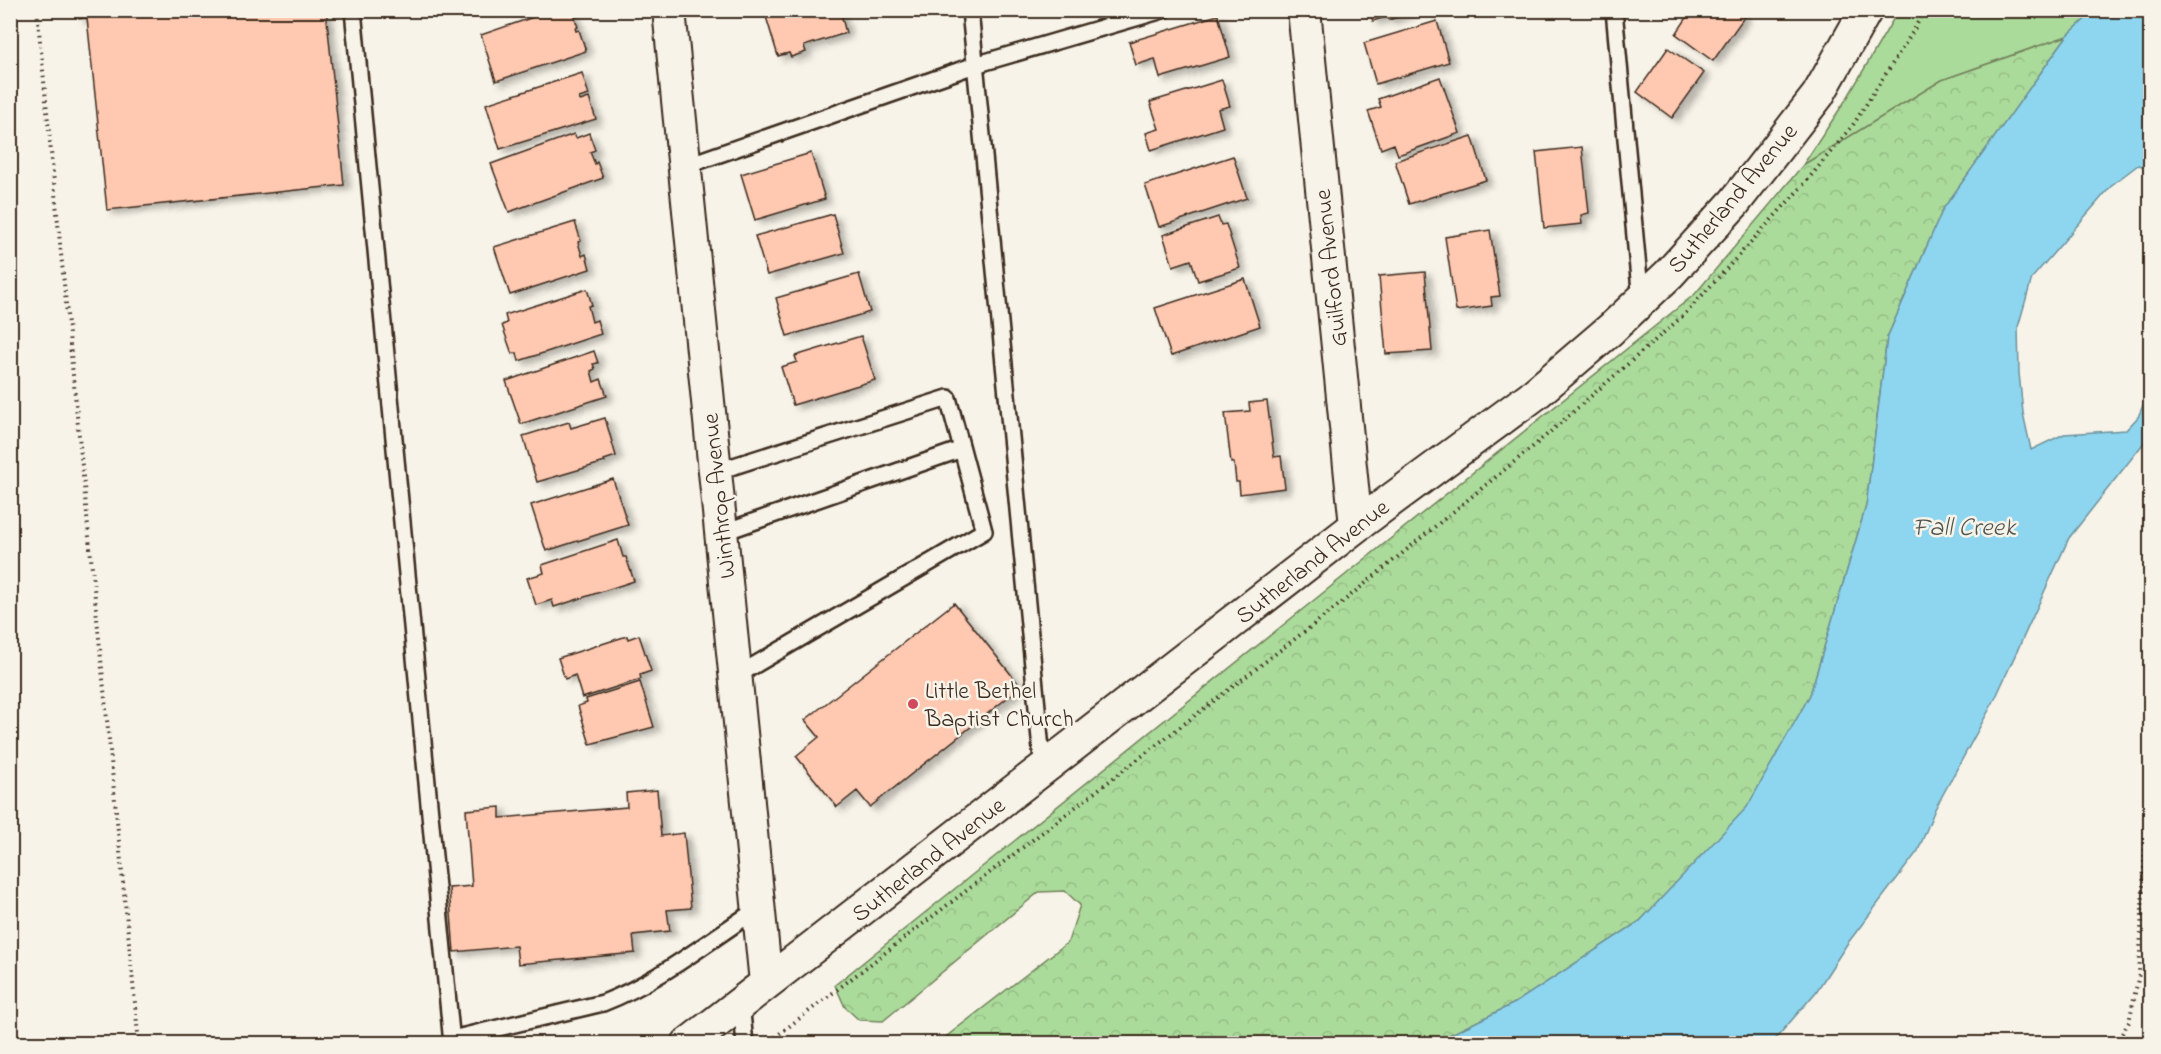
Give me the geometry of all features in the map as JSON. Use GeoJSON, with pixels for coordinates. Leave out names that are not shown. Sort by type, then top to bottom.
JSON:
{"type":"FeatureCollection","features":[{"type":"Feature","properties":{"kind":"street","name":"Winthrop Avenue"},"geometry":{"type":"LineString","coordinates":[[669,10],[766,982]]}},
{"type":"Feature","properties":{"kind":"street","name":"Guilford Avenue"},"geometry":{"type":"LineString","coordinates":[[1304,10],[1356,526]]}},
{"type":"Feature","properties":{"kind":"street","name":"Sutherland Avenue"},"geometry":{"type":"LineString","coordinates":[[688,1044],[1356,526],[1535,394],[1641,301],[1670,274],[1734,203],[1818,95],[1866,10]]}},
{"type":"Feature","properties":{"kind":"lane"},"geometry":{"type":"LineString","coordinates":[[353,10],[452,1041],[603,1003],[625,995],[651,981],[759,908]]}},
{"type":"Feature","properties":{"kind":"lane"},"geometry":{"type":"LineString","coordinates":[[970,10],[1043,770]]}},
{"type":"Feature","properties":{"kind":"lane"},"geometry":{"type":"LineString","coordinates":[[685,166],[975,65],[1163,10]]}},
{"type":"Feature","properties":{"kind":"lane"},"geometry":{"type":"LineString","coordinates":[[1614,10],[1641,301]]}},
{"type":"Feature","properties":{"kind":"lane"},"geometry":{"type":"LineString","coordinates":[[715,472],[948,398],[984,531],[736,676]]}},
{"type":"Feature","properties":{"kind":"lane"},"geometry":{"type":"LineString","coordinates":[[722,533],[962,449]]}},
{"type":"Feature","properties":{"kind":"lane"},"geometry":{"type":"LineString","coordinates":[[741,1002],[746,1044]]}},
{"type":"Feature","properties":{"kind":"path"},"geometry":{"type":"LineString","coordinates":[[37,10],[139,1044]]}},
{"type":"Feature","properties":{"kind":"path"},"geometry":{"type":"LineString","coordinates":[[2116,1044],[2128,1022],[2139,974],[2146,826],[2151,790]]}},
{"type":"Feature","properties":{"kind":"green space"},"geometry":{"type":"Polygon","coordinates":[[[1898,11],[2094,11],[2067,36],[1942,80],[1803,165],[1849,95],[1898,11]]]}},
{"type":"Feature","properties":{"kind":"green space"},"geometry":{"type":"Polygon","coordinates":[[[2067,36],[1943,209],[1887,338],[1866,506],[1810,695],[1747,808],[1640,921],[1515,1003],[1433,1043],[938,1043],[1068,942],[1080,905],[1065,891],[1039,892],[883,1021],[859,1020],[845,1007],[835,985],[1695,294],[1803,165],[1942,80],[2067,36]]]}},
{"type":"Feature","properties":{"kind":"water","name":"Fall Creek"},"geometry":{"type":"Polygon","coordinates":[[[2094,11],[2150,11],[2150,168],[2138,165],[2113,184],[2032,278],[2018,327],[2023,413],[2031,450],[2064,434],[2126,430],[2138,417],[2150,389],[2150,435],[2069,538],[1995,699],[1935,809],[1918,851],[1847,944],[1816,992],[1772,1043],[1433,1043],[1515,1003],[1640,921],[1747,807],[1810,695],[1866,506],[1887,338],[1943,209],[2067,36],[2094,11]]]}},
{"type":"Feature","properties":{"kind":"building"},"geometry":{"type":"Polygon","coordinates":[[[79,10],[326,10],[344,185],[107,210],[87,18],[79,19],[79,10]]]}},
{"type":"Feature","properties":{"kind":"building"},"geometry":{"type":"Polygon","coordinates":[[[554,10],[572,10],[578,27],[575,28],[576,31],[579,30],[586,51],[496,81],[481,35],[554,10]]]}},
{"type":"Feature","properties":{"kind":"building"},"geometry":{"type":"Polygon","coordinates":[[[764,10],[840,10],[846,33],[804,46],[806,52],[791,57],[789,53],[778,56],[764,10]]]}},
{"type":"Feature","properties":{"kind":"building"},"geometry":{"type":"Polygon","coordinates":[[[1100,10],[1146,10],[1106,25],[1100,10]]]}},
{"type":"Feature","properties":{"kind":"building"},"geometry":{"type":"Polygon","coordinates":[[[1369,10],[1416,10],[1389,20],[1388,16],[1373,21],[1369,10]]]}},
{"type":"Feature","properties":{"kind":"building"},"geometry":{"type":"Polygon","coordinates":[[[1692,10],[1737,10],[1745,16],[1713,61],[1676,34],[1692,10]]]}},
{"type":"Feature","properties":{"kind":"building"},"geometry":{"type":"Polygon","coordinates":[[[1218,15],[1230,57],[1160,78],[1155,59],[1136,65],[1129,42],[1218,15]]]}},
{"type":"Feature","properties":{"kind":"building"},"geometry":{"type":"Polygon","coordinates":[[[1437,21],[1449,62],[1376,84],[1364,43],[1437,21]]]}},
{"type":"Feature","properties":{"kind":"building"},"geometry":{"type":"Polygon","coordinates":[[[1668,48],[1704,73],[1672,118],[1637,92],[1668,48]]]}},
{"type":"Feature","properties":{"kind":"building"},"geometry":{"type":"Polygon","coordinates":[[[582,73],[589,95],[579,98],[580,101],[589,98],[596,119],[500,149],[486,104],[582,73]]]}},
{"type":"Feature","properties":{"kind":"building"},"geometry":{"type":"Polygon","coordinates":[[[1440,77],[1460,133],[1398,155],[1394,144],[1381,149],[1368,111],[1381,107],[1378,99],[1440,77]]]}},
{"type":"Feature","properties":{"kind":"building"},"geometry":{"type":"Polygon","coordinates":[[[1222,80],[1230,106],[1218,109],[1223,127],[1151,150],[1146,133],[1159,129],[1150,102],[1222,80]]]}},
{"type":"Feature","properties":{"kind":"building"},"geometry":{"type":"Polygon","coordinates":[[[589,133],[595,150],[590,152],[603,178],[509,212],[491,164],[574,134],[576,138],[589,133]]]}},
{"type":"Feature","properties":{"kind":"building"},"geometry":{"type":"Polygon","coordinates":[[[1472,136],[1486,180],[1409,204],[1395,161],[1472,136]]]}},
{"type":"Feature","properties":{"kind":"building"},"geometry":{"type":"Polygon","coordinates":[[[1582,147],[1589,213],[1581,215],[1582,224],[1544,228],[1536,152],[1582,147]]]}},
{"type":"Feature","properties":{"kind":"building"},"geometry":{"type":"Polygon","coordinates":[[[811,153],[825,199],[755,220],[741,174],[811,153]]]}},
{"type":"Feature","properties":{"kind":"building"},"geometry":{"type":"Polygon","coordinates":[[[1233,156],[1247,198],[1159,227],[1145,185],[1233,156]]]}},
{"type":"Feature","properties":{"kind":"building"},"geometry":{"type":"Polygon","coordinates":[[[833,214],[844,253],[767,275],[755,236],[833,214]]]}},
{"type":"Feature","properties":{"kind":"building"},"geometry":{"type":"Polygon","coordinates":[[[1218,217],[1221,225],[1226,224],[1240,268],[1198,281],[1191,260],[1173,266],[1163,235],[1218,217]]]}},
{"type":"Feature","properties":{"kind":"building"},"geometry":{"type":"Polygon","coordinates":[[[575,222],[581,241],[578,242],[582,256],[586,254],[590,269],[510,295],[494,247],[575,222]]]}},
{"type":"Feature","properties":{"kind":"building"},"geometry":{"type":"Polygon","coordinates":[[[1490,230],[1500,296],[1491,297],[1492,306],[1456,311],[1445,237],[1490,230]]]}},
{"type":"Feature","properties":{"kind":"building"},"geometry":{"type":"Polygon","coordinates":[[[1425,272],[1432,351],[1386,354],[1379,276],[1425,272]]]}},
{"type":"Feature","properties":{"kind":"building"},"geometry":{"type":"Polygon","coordinates":[[[859,274],[870,312],[787,336],[776,298],[859,274]]]}},
{"type":"Feature","properties":{"kind":"building"},"geometry":{"type":"Polygon","coordinates":[[[1245,279],[1260,326],[1171,356],[1155,308],[1245,279]]]}},
{"type":"Feature","properties":{"kind":"building"},"geometry":{"type":"Polygon","coordinates":[[[587,289],[592,305],[588,306],[592,322],[597,320],[601,334],[519,361],[517,353],[512,354],[502,325],[507,323],[505,315],[587,289]]]}},
{"type":"Feature","properties":{"kind":"building"},"geometry":{"type":"Polygon","coordinates":[[[861,336],[875,380],[793,405],[781,367],[797,362],[795,356],[861,336]]]}},
{"type":"Feature","properties":{"kind":"building"},"geometry":{"type":"Polygon","coordinates":[[[594,351],[598,363],[593,364],[595,369],[591,371],[594,382],[601,379],[607,396],[521,424],[506,381],[594,351]]]}},
{"type":"Feature","properties":{"kind":"building"},"geometry":{"type":"Polygon","coordinates":[[[1267,401],[1274,457],[1281,456],[1285,488],[1240,494],[1234,463],[1231,463],[1225,413],[1250,411],[1249,403],[1267,401]]]}},
{"type":"Feature","properties":{"kind":"building"},"geometry":{"type":"Polygon","coordinates":[[[605,418],[616,456],[604,460],[605,462],[537,482],[523,436],[569,422],[571,428],[605,418]]]}},
{"type":"Feature","properties":{"kind":"building"},"geometry":{"type":"Polygon","coordinates":[[[613,479],[628,525],[546,551],[531,505],[613,479]]]}},
{"type":"Feature","properties":{"kind":"building"},"geometry":{"type":"Polygon","coordinates":[[[618,540],[634,581],[554,607],[552,600],[536,605],[527,578],[544,573],[542,565],[618,540]]]}},
{"type":"Feature","properties":{"kind":"building","name":"Little Bethel Baptist Church"},"geometry":{"type":"Polygon","coordinates":[[[954,603],[1021,687],[870,807],[857,791],[837,807],[796,756],[819,737],[805,720],[954,603]]]}},
{"type":"Feature","properties":{"kind":"building"},"geometry":{"type":"Polygon","coordinates":[[[639,635],[651,671],[640,675],[641,679],[582,698],[575,675],[565,679],[558,658],[627,636],[628,639],[639,635]]]}},
{"type":"Feature","properties":{"kind":"building"},"geometry":{"type":"Polygon","coordinates":[[[640,682],[654,727],[590,744],[578,706],[587,703],[586,699],[640,682]]]}},
{"type":"Feature","properties":{"kind":"building"},"geometry":{"type":"Polygon","coordinates":[[[657,790],[661,836],[684,833],[691,908],[667,910],[670,931],[633,935],[635,953],[518,964],[516,946],[454,952],[449,888],[472,886],[466,810],[500,807],[500,818],[627,807],[626,793],[657,790]]]}},
{"type":"Feature","properties":{"kind":"place","name":"Little Bethel Baptist Church"},"geometry":{"type":"Point","coordinates":[913,704]}}]}
